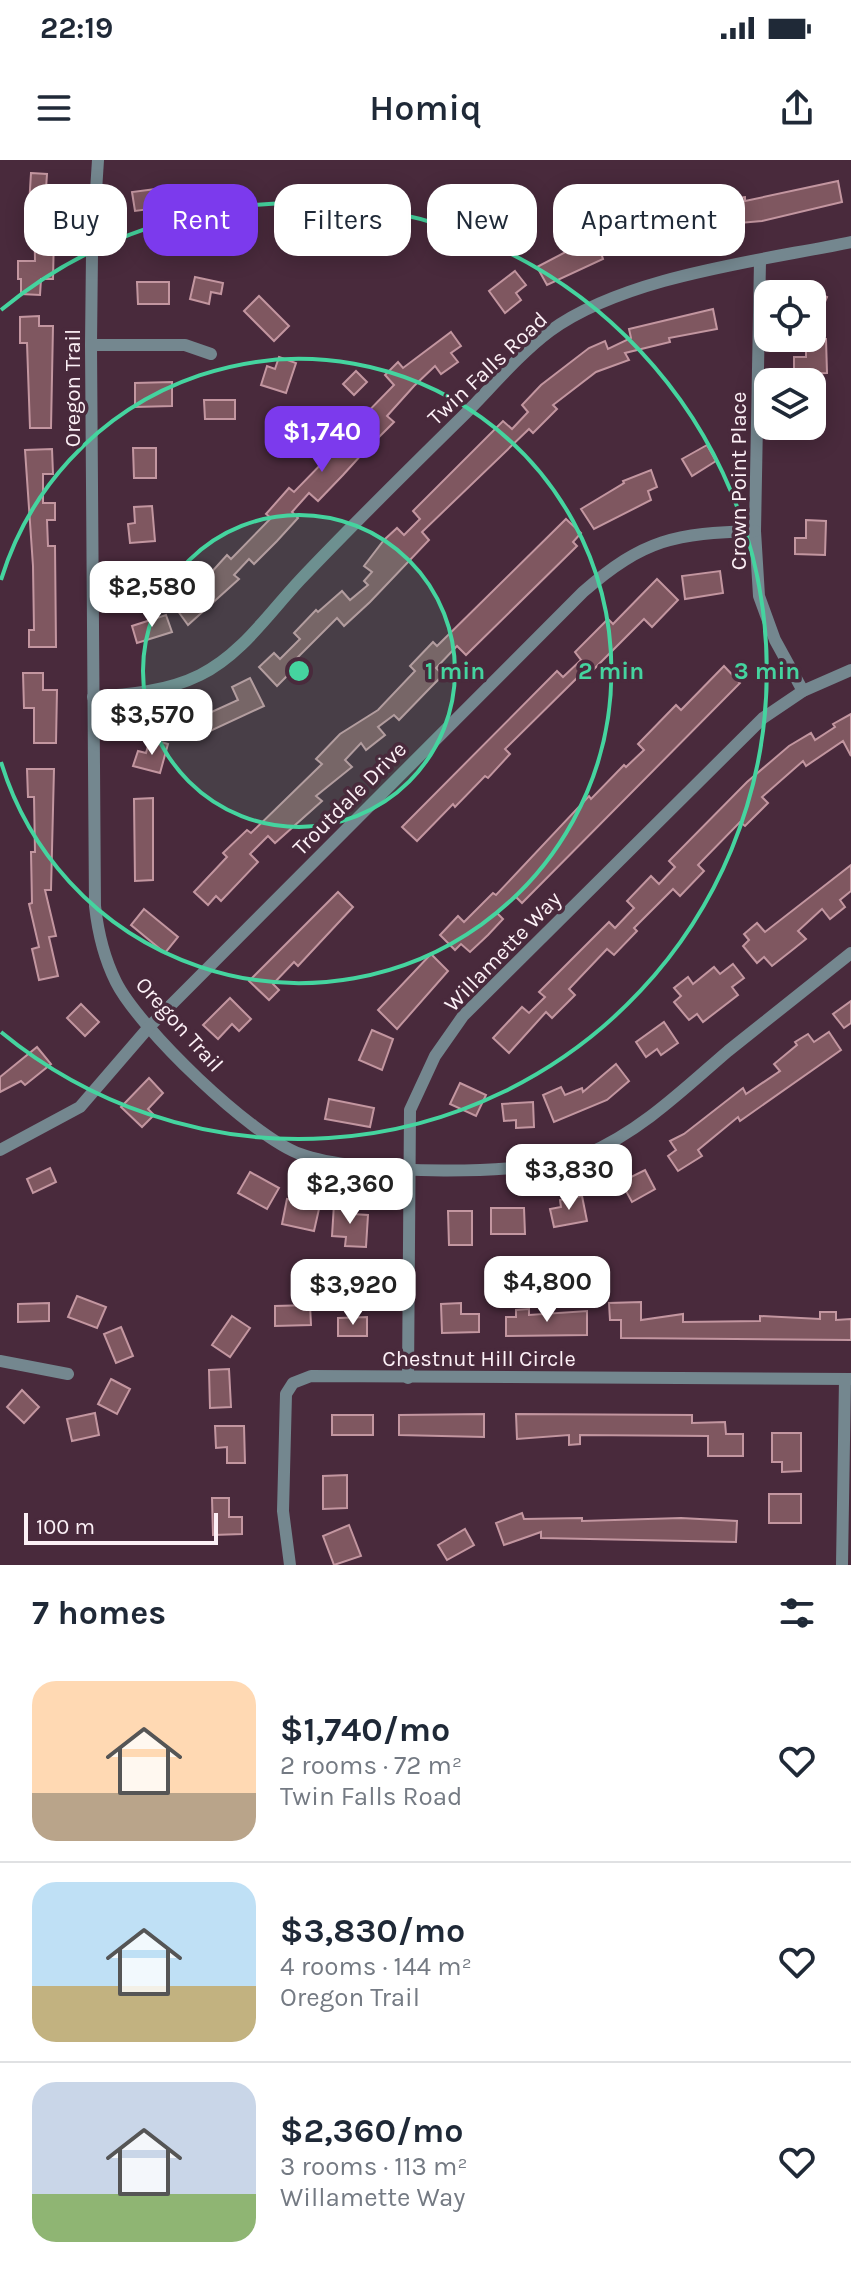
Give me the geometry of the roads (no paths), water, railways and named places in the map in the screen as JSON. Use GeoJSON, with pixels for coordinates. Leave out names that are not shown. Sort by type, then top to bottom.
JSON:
{"type":"FeatureCollection","features":[{"type":"Feature","properties":{"kind":"street","name":"Oregon Trail"},"geometry":{"type":"LineString","coordinates":[[98,160],[92,253],[91,345],[98,932],[116,984],[149,1027],[224,1100],[278,1144],[324,1162],[363,1168],[552,1164],[612,1143],[851,953]]}},
{"type":"Feature","properties":{"kind":"street","name":"Twin Falls Road"},"geometry":{"type":"LineString","coordinates":[[93,697],[126,695],[168,686],[199,676],[232,654],[350,527],[549,332],[614,298],[760,261],[851,242]]}},
{"type":"Feature","properties":{"kind":"street","name":"Crown Point Place"},"geometry":{"type":"LineString","coordinates":[[760,261],[755,531],[759,596],[775,640],[803,691]]}},
{"type":"Feature","properties":{"kind":"street"},"geometry":{"type":"LineString","coordinates":[[91,345],[185,345],[211,354]]}},
{"type":"Feature","properties":{"kind":"street","name":"Troutdale Drive"},"geometry":{"type":"LineString","coordinates":[[0,1150],[80,1107],[149,1027],[583,592],[617,563],[649,545],[678,536],[755,531]]}},
{"type":"Feature","properties":{"kind":"street","name":"Willamette Way"},"geometry":{"type":"LineString","coordinates":[[408,1378],[407,1168],[410,1110],[435,1056],[463,1016],[763,718],[803,691],[851,670]]}},
{"type":"Feature","properties":{"kind":"street"},"geometry":{"type":"LineString","coordinates":[[0,1361],[68,1374]]}},
{"type":"Feature","properties":{"kind":"street","name":"Chestnut Hill Circle"},"geometry":{"type":"LineString","coordinates":[[290,1565],[283,1511],[286,1394],[293,1383],[311,1376],[848,1379]]}},
{"type":"Feature","properties":{"kind":"street"},"geometry":{"type":"LineString","coordinates":[[842,1565],[848,1379]]}}]}
